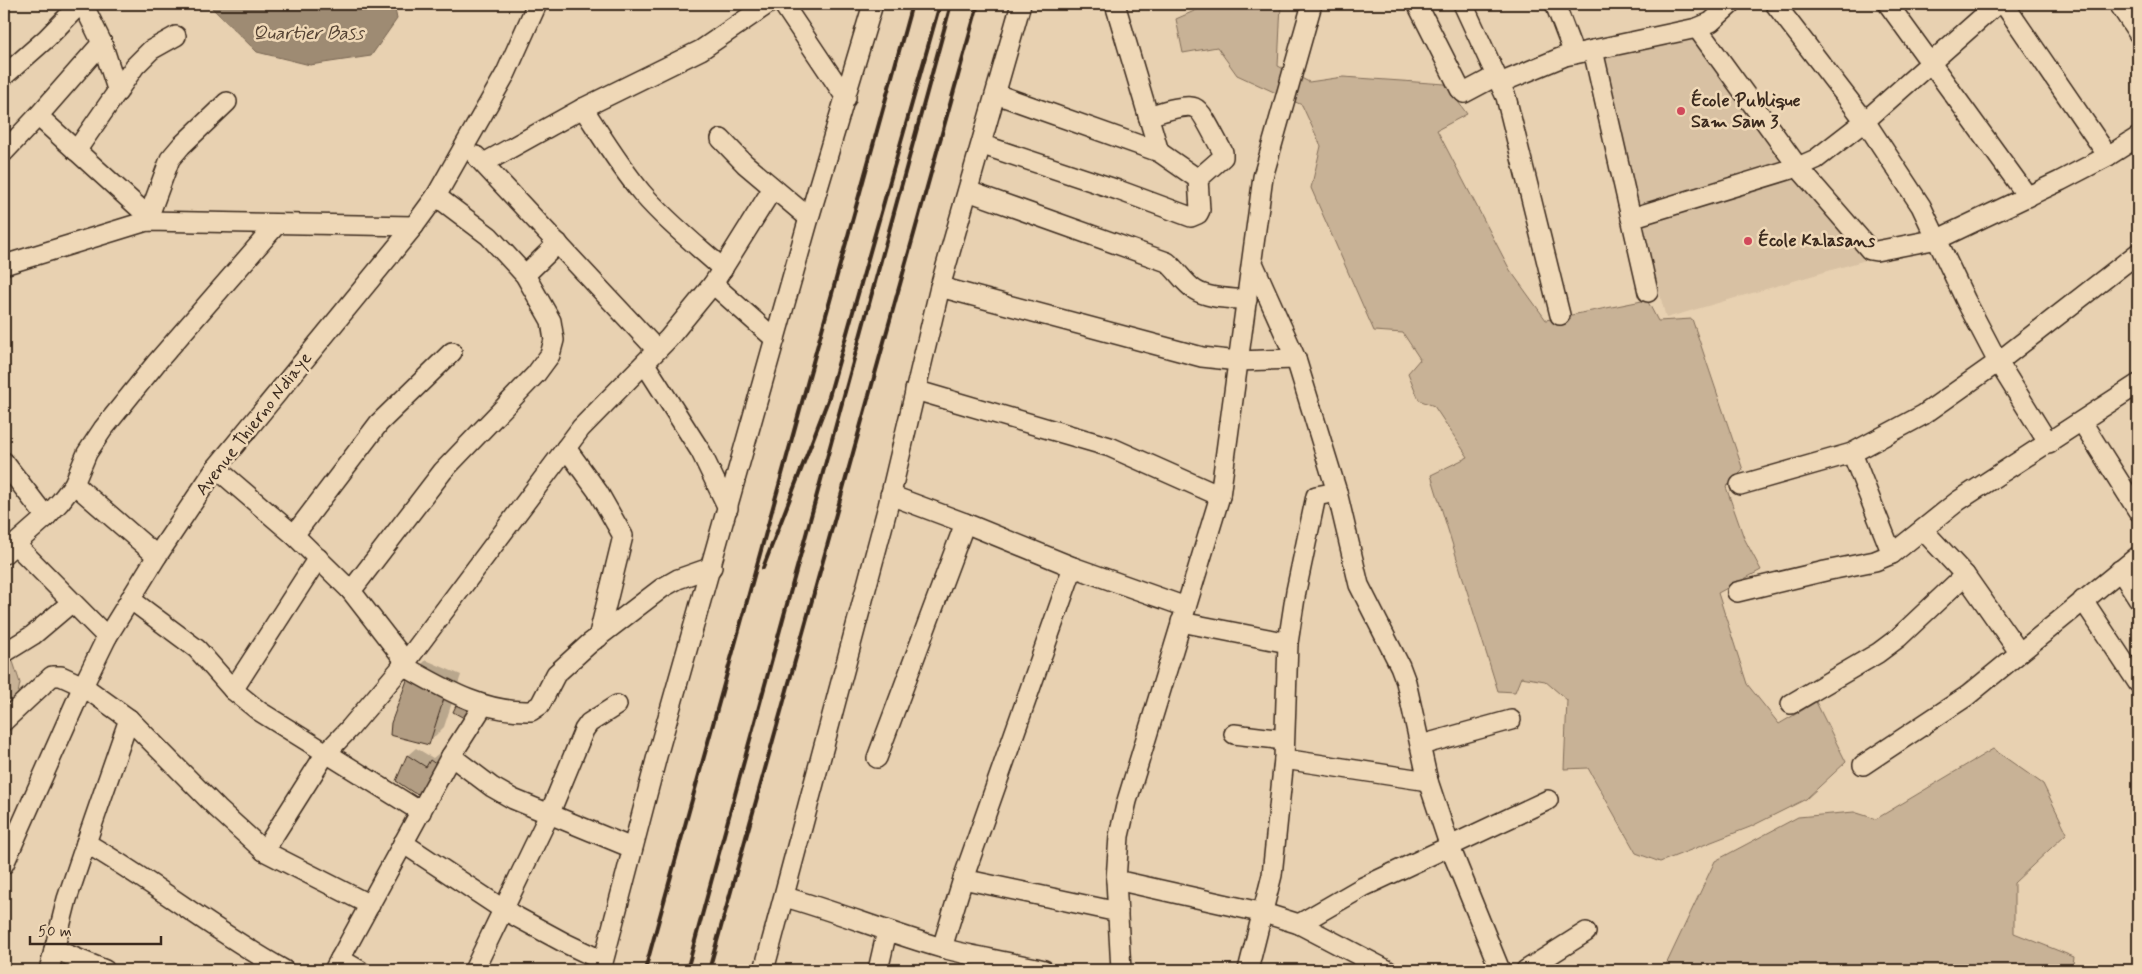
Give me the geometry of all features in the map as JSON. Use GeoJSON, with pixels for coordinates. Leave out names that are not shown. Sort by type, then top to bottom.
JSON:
{"type":"FeatureCollection","features":[{"type":"Feature","properties":{"kind":"street"},"geometry":{"type":"LineString","coordinates":[[4,76],[82,4],[102,42],[118,92]]}},
{"type":"Feature","properties":{"kind":"street","name":"Avenue Thierno Ndiaye"},"geometry":{"type":"LineString","coordinates":[[4,864],[83,686],[107,637],[130,599],[216,468],[414,226],[436,196],[506,73],[537,4]]}},
{"type":"Feature","properties":{"kind":"street"},"geometry":{"type":"LineString","coordinates":[[484,163],[583,108],[702,50],[768,4]]}},
{"type":"Feature","properties":{"kind":"street"},"geometry":{"type":"LineString","coordinates":[[783,4],[846,98]]}},
{"type":"Feature","properties":{"kind":"street"},"geometry":{"type":"LineString","coordinates":[[403,843],[504,910],[565,943],[602,966],[632,848],[809,218],[873,4]]}},
{"type":"Feature","properties":{"kind":"street"},"geometry":{"type":"LineString","coordinates":[[764,970],[785,897],[890,495],[940,287],[1021,4]]}},
{"type":"Feature","properties":{"kind":"street"},"geometry":{"type":"LineString","coordinates":[[1115,4],[1159,152]]}},
{"type":"Feature","properties":{"kind":"street"},"geometry":{"type":"LineString","coordinates":[[1120,970],[1116,880],[1119,836],[1126,801],[1220,496],[1253,263],[1263,177],[1312,4]]}},
{"type":"Feature","properties":{"kind":"street"},"geometry":{"type":"LineString","coordinates":[[1417,4],[1460,89],[1464,93],[1565,56],[1697,28],[1722,14],[1731,4]]}},
{"type":"Feature","properties":{"kind":"street"},"geometry":{"type":"LineString","coordinates":[[1463,4],[1506,97],[1560,315]]}},
{"type":"Feature","properties":{"kind":"street"},"geometry":{"type":"LineString","coordinates":[[1555,4],[1574,54]]}},
{"type":"Feature","properties":{"kind":"street"},"geometry":{"type":"LineString","coordinates":[[1775,4],[1865,121],[1921,206],[1966,301],[1998,362],[2049,444]]}},
{"type":"Feature","properties":{"kind":"street"},"geometry":{"type":"LineString","coordinates":[[1888,4],[2028,197]]}},
{"type":"Feature","properties":{"kind":"street"},"geometry":{"type":"LineString","coordinates":[[1631,218],[1798,167],[1816,159],[1865,121],[1998,4]]}},
{"type":"Feature","properties":{"kind":"street"},"geometry":{"type":"LineString","coordinates":[[2004,4],[2108,156]]}},
{"type":"Feature","properties":{"kind":"street"},"geometry":{"type":"LineString","coordinates":[[2119,4],[2138,33]]}},
{"type":"Feature","properties":{"kind":"street"},"geometry":{"type":"LineString","coordinates":[[1697,28],[1798,167],[1870,250],[1876,251],[1938,239],[2028,197],[2108,156],[2138,137]]}},
{"type":"Feature","properties":{"kind":"street"},"geometry":{"type":"LineString","coordinates":[[76,151],[141,59],[151,50],[176,36]]}},
{"type":"Feature","properties":{"kind":"street"},"geometry":{"type":"LineString","coordinates":[[6,146],[38,116],[102,42]]}},
{"type":"Feature","properties":{"kind":"street"},"geometry":{"type":"LineString","coordinates":[[1593,50],[1648,292]]}},
{"type":"Feature","properties":{"kind":"street"},"geometry":{"type":"LineString","coordinates":[[982,145],[1118,190],[1190,217],[1198,214],[1202,205],[1198,179],[1159,152],[996,94]]}},
{"type":"Feature","properties":{"kind":"street"},"geometry":{"type":"LineString","coordinates":[[148,218],[170,159],[227,102]]}},
{"type":"Feature","properties":{"kind":"street"},"geometry":{"type":"LineString","coordinates":[[1148,116],[1192,106],[1199,110],[1222,152],[1222,158],[1198,179]]}},
{"type":"Feature","properties":{"kind":"street"},"geometry":{"type":"LineString","coordinates":[[583,108],[624,171],[642,194],[776,339]]}},
{"type":"Feature","properties":{"kind":"street"},"geometry":{"type":"LineString","coordinates":[[38,116],[148,218]]}},
{"type":"Feature","properties":{"kind":"street"},"geometry":{"type":"LineString","coordinates":[[721,139],[745,164],[809,218]]}},
{"type":"Feature","properties":{"kind":"street"},"geometry":{"type":"LineString","coordinates":[[465,146],[484,163],[558,243],[651,357],[728,508]]}},
{"type":"Feature","properties":{"kind":"street"},"geometry":{"type":"LineString","coordinates":[[264,850],[326,753],[350,728],[404,664],[566,448],[592,417],[651,357],[718,276],[773,188]]}},
{"type":"Feature","properties":{"kind":"street"},"geometry":{"type":"LineString","coordinates":[[968,191],[1167,262],[1186,283],[1204,294],[1247,300]]}},
{"type":"Feature","properties":{"kind":"street"},"geometry":{"type":"LineString","coordinates":[[351,591],[443,471],[536,374],[550,355],[554,340],[551,321],[525,275],[489,236],[436,196]]}},
{"type":"Feature","properties":{"kind":"street"},"geometry":{"type":"LineString","coordinates":[[4,265],[148,218],[277,224],[414,226]]}},
{"type":"Feature","properties":{"kind":"street"},"geometry":{"type":"LineString","coordinates":[[107,637],[72,602],[9,549],[46,517],[74,484],[84,459],[103,429],[157,362],[277,224]]}},
{"type":"Feature","properties":{"kind":"street"},"geometry":{"type":"LineString","coordinates":[[525,275],[558,243]]}},
{"type":"Feature","properties":{"kind":"street"},"geometry":{"type":"LineString","coordinates":[[1740,485],[1852,454],[1923,415],[1998,362],[2138,253]]}},
{"type":"Feature","properties":{"kind":"street"},"geometry":{"type":"LineString","coordinates":[[1253,263],[1296,359],[1337,492],[1359,585],[1400,666],[1406,682],[1428,781],[1450,847],[1500,970]]}},
{"type":"Feature","properties":{"kind":"street"},"geometry":{"type":"LineString","coordinates":[[940,287],[1202,357],[1238,361],[1296,359]]}},
{"type":"Feature","properties":{"kind":"street"},"geometry":{"type":"LineString","coordinates":[[294,535],[379,423],[452,352]]}},
{"type":"Feature","properties":{"kind":"street"},"geometry":{"type":"LineString","coordinates":[[1737,592],[1875,561],[1892,554],[1958,501],[2049,444],[2138,384]]}},
{"type":"Feature","properties":{"kind":"street"},"geometry":{"type":"LineString","coordinates":[[915,390],[1110,447],[1220,496]]}},
{"type":"Feature","properties":{"kind":"street"},"geometry":{"type":"LineString","coordinates":[[2082,422],[2138,511]]}},
{"type":"Feature","properties":{"kind":"street"},"geometry":{"type":"LineString","coordinates":[[566,448],[598,492],[623,536],[598,638]]}},
{"type":"Feature","properties":{"kind":"street"},"geometry":{"type":"LineString","coordinates":[[1852,454],[1892,554]]}},
{"type":"Feature","properties":{"kind":"street"},"geometry":{"type":"LineString","coordinates":[[4,462],[46,517]]}},
{"type":"Feature","properties":{"kind":"street"},"geometry":{"type":"LineString","coordinates":[[216,468],[294,535],[351,591],[404,664],[448,690],[483,706],[524,711],[536,709],[556,674],[571,659],[662,588],[678,579],[712,567]]}},
{"type":"Feature","properties":{"kind":"street"},"geometry":{"type":"LineString","coordinates":[[74,484],[157,556]]}},
{"type":"Feature","properties":{"kind":"street"},"geometry":{"type":"LineString","coordinates":[[1248,970],[1264,913],[1272,875],[1284,759],[1288,643],[1296,591],[1315,499],[1319,494],[1337,492]]}},
{"type":"Feature","properties":{"kind":"street"},"geometry":{"type":"LineString","coordinates":[[890,495],[1073,567],[1184,615],[1288,643]]}},
{"type":"Feature","properties":{"kind":"street"},"geometry":{"type":"LineString","coordinates":[[877,758],[965,523]]}},
{"type":"Feature","properties":{"kind":"street"},"geometry":{"type":"LineString","coordinates":[[1924,530],[1966,575],[2019,652]]}},
{"type":"Feature","properties":{"kind":"street"},"geometry":{"type":"LineString","coordinates":[[1863,764],[1967,696],[2138,556]]}},
{"type":"Feature","properties":{"kind":"street"},"geometry":{"type":"LineString","coordinates":[[233,690],[318,558]]}},
{"type":"Feature","properties":{"kind":"street"},"geometry":{"type":"LineString","coordinates":[[942,948],[963,879],[1073,567]]}},
{"type":"Feature","properties":{"kind":"street"},"geometry":{"type":"LineString","coordinates":[[2120,570],[2138,598]]}},
{"type":"Feature","properties":{"kind":"street"},"geometry":{"type":"LineString","coordinates":[[1791,704],[1878,653],[1898,638],[1966,575]]}},
{"type":"Feature","properties":{"kind":"street"},"geometry":{"type":"LineString","coordinates":[[130,599],[197,649],[233,690],[267,716],[421,812]]}},
{"type":"Feature","properties":{"kind":"street"},"geometry":{"type":"LineString","coordinates":[[2083,600],[2138,683]]}},
{"type":"Feature","properties":{"kind":"street"},"geometry":{"type":"LineString","coordinates":[[4,653],[34,635],[72,602]]}},
{"type":"Feature","properties":{"kind":"street"},"geometry":{"type":"LineString","coordinates":[[4,722],[52,676],[61,676],[83,686],[129,719],[218,809],[264,850],[370,905]]}},
{"type":"Feature","properties":{"kind":"street"},"geometry":{"type":"LineString","coordinates":[[474,970],[549,815],[584,730],[589,723],[618,705]]}},
{"type":"Feature","properties":{"kind":"street"},"geometry":{"type":"LineString","coordinates":[[360,970],[337,964],[452,756],[483,706]]}},
{"type":"Feature","properties":{"kind":"street"},"geometry":{"type":"LineString","coordinates":[[49,970],[67,899],[129,719]]}},
{"type":"Feature","properties":{"kind":"street"},"geometry":{"type":"LineString","coordinates":[[1420,745],[1511,720]]}},
{"type":"Feature","properties":{"kind":"street"},"geometry":{"type":"LineString","coordinates":[[1234,734],[1284,740]]}},
{"type":"Feature","properties":{"kind":"street"},"geometry":{"type":"LineString","coordinates":[[452,756],[492,787],[549,815],[632,848]]}},
{"type":"Feature","properties":{"kind":"street"},"geometry":{"type":"LineString","coordinates":[[1284,759],[1428,781]]}},
{"type":"Feature","properties":{"kind":"street"},"geometry":{"type":"LineString","coordinates":[[1299,924],[1363,887],[1548,800]]}},
{"type":"Feature","properties":{"kind":"street"},"geometry":{"type":"LineString","coordinates":[[86,842],[246,949],[284,970]]}},
{"type":"Feature","properties":{"kind":"street"},"geometry":{"type":"LineString","coordinates":[[963,879],[1118,912]]}},
{"type":"Feature","properties":{"kind":"street"},"geometry":{"type":"LineString","coordinates":[[1116,880],[1264,913],[1299,924],[1387,970]]}},
{"type":"Feature","properties":{"kind":"street"},"geometry":{"type":"LineString","coordinates":[[785,897],[858,919],[887,931],[994,965],[1044,970]]}},
{"type":"Feature","properties":{"kind":"street"},"geometry":{"type":"LineString","coordinates":[[878,970],[887,931]]}},
{"type":"Feature","properties":{"kind":"street"},"geometry":{"type":"LineString","coordinates":[[1526,970],[1586,932]]}},
{"type":"Feature","properties":{"kind":"street"},"geometry":{"type":"LineString","coordinates":[[54,949],[105,970]]}},
{"type":"Feature","properties":{"kind":"shaded area"},"geometry":{"type":"Polygon","coordinates":[[[1210,4],[1281,4],[1278,66],[1309,82],[1343,77],[1445,84],[1467,114],[1437,130],[1510,270],[1546,320],[1647,300],[1658,321],[1692,319],[1743,470],[1726,487],[1744,538],[1761,570],[1718,593],[1747,684],[1779,724],[1816,702],[1846,762],[1806,799],[1750,827],[1660,862],[1636,853],[1588,768],[1564,769],[1567,700],[1545,681],[1521,677],[1515,692],[1498,691],[1431,475],[1468,457],[1434,406],[1419,400],[1408,373],[1420,359],[1403,333],[1374,331],[1311,188],[1321,146],[1302,105],[1237,75],[1217,47],[1183,53],[1176,19],[1210,4]]]}},
{"type":"Feature","properties":{"kind":"shaded area","name":"École Publique Sam Sam 3"},"geometry":{"type":"Polygon","coordinates":[[[1693,36],[1782,162],[1638,207],[1606,59],[1693,36]]]}},
{"type":"Feature","properties":{"kind":"shaded area","name":"École Kalasans"},"geometry":{"type":"Polygon","coordinates":[[[1794,176],[1866,260],[1666,318],[1641,222],[1794,176]]]}},
{"type":"Feature","properties":{"kind":"shaded area"},"geometry":{"type":"Polygon","coordinates":[[[4,634],[20,683],[4,766],[4,634]]]}},
{"type":"Feature","properties":{"kind":"shaded area"},"geometry":{"type":"Polygon","coordinates":[[[1993,749],[2043,784],[2067,833],[2014,883],[2014,933],[2074,957],[2072,970],[1664,969],[1715,861],[1798,817],[1854,812],[1876,819],[1993,749]]]}},
{"type":"Feature","properties":{"kind":"water","name":"Quartier Bass"},"geometry":{"type":"Polygon","coordinates":[[[208,4],[394,4],[397,19],[371,56],[310,65],[257,52],[208,4]]]}},
{"type":"Feature","properties":{"kind":"building"},"geometry":{"type":"Polygon","coordinates":[[[409,675],[446,692],[429,745],[390,735],[391,723],[409,675]]]}},
{"type":"Feature","properties":{"kind":"building"},"geometry":{"type":"Polygon","coordinates":[[[460,697],[473,703],[464,718],[453,712],[460,697]]]}},
{"type":"Feature","properties":{"kind":"building"},"geometry":{"type":"Polygon","coordinates":[[[407,755],[426,767],[430,760],[437,765],[420,794],[414,793],[396,781],[407,755]]]}},
{"type":"Feature","properties":{"kind":"railway"},"geometry":{"type":"LineString","coordinates":[[645,970],[912,4]]}},
{"type":"Feature","properties":{"kind":"railway"},"geometry":{"type":"LineString","coordinates":[[763,568],[828,400],[940,4]]}},
{"type":"Feature","properties":{"kind":"railway"},"geometry":{"type":"LineString","coordinates":[[687,970],[951,4]]}},
{"type":"Feature","properties":{"kind":"railway"},"geometry":{"type":"LineString","coordinates":[[709,970],[978,4]]}},
{"type":"Feature","properties":{"kind":"place","name":"École Publique Sam Sam 3"},"geometry":{"type":"Point","coordinates":[1681,111]}},
{"type":"Feature","properties":{"kind":"place","name":"École Kalasans"},"geometry":{"type":"Point","coordinates":[1748,241]}}]}
